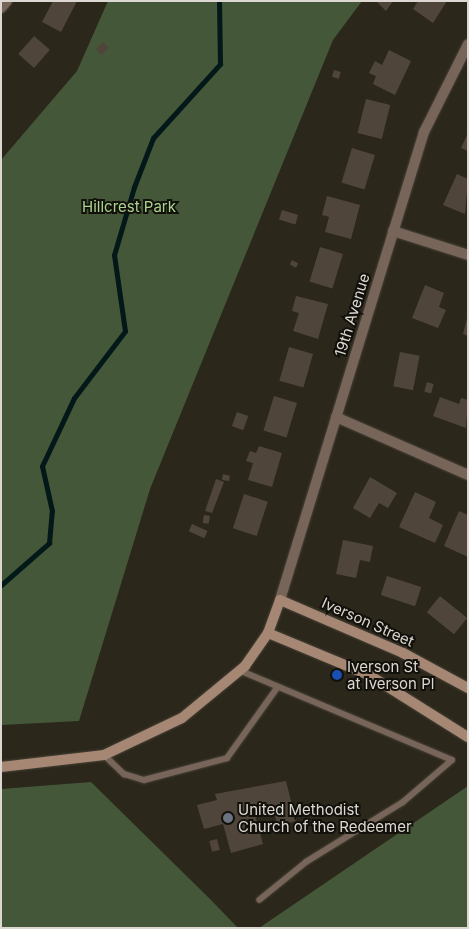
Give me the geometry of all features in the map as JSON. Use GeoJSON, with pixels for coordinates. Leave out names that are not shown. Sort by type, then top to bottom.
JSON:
{"type":"FeatureCollection","features":[{"type":"Feature","properties":{"kind":"main road"},"geometry":{"type":"LineString","coordinates":[[1,768],[104,755],[182,718],[241,671],[268,632],[280,600]]}},
{"type":"Feature","properties":{"kind":"main road","name":"Iverson Street"},"geometry":{"type":"LineString","coordinates":[[280,600],[403,653],[468,688]]}},
{"type":"Feature","properties":{"kind":"main road"},"geometry":{"type":"LineString","coordinates":[[268,632],[369,675],[468,737]]}},
{"type":"Feature","properties":{"kind":"street"},"geometry":{"type":"LineString","coordinates":[[1,8],[7,1]]}},
{"type":"Feature","properties":{"kind":"street","name":"19th Avenue"},"geometry":{"type":"LineString","coordinates":[[280,600],[424,132],[468,44]]}},
{"type":"Feature","properties":{"kind":"street"},"geometry":{"type":"LineString","coordinates":[[393,231],[468,255]]}},
{"type":"Feature","properties":{"kind":"street"},"geometry":{"type":"LineString","coordinates":[[336,417],[468,475]]}},
{"type":"Feature","properties":{"kind":"lane"},"geometry":{"type":"LineString","coordinates":[[241,671],[277,688],[452,760],[403,802],[306,862],[259,900]]}},
{"type":"Feature","properties":{"kind":"lane"},"geometry":{"type":"LineString","coordinates":[[104,755],[124,774],[144,780],[227,758],[277,688]]}},
{"type":"Feature","properties":{"kind":"green space","name":"Hillcrest Park"},"geometry":{"type":"Polygon","coordinates":[[[108,1],[362,1],[333,40],[150,489],[79,721],[1,725],[1,160],[77,71],[108,1]]]}},
{"type":"Feature","properties":{"kind":"green space"},"geometry":{"type":"Polygon","coordinates":[[[91,782],[238,928],[1,928],[1,789],[91,782]]]}},
{"type":"Feature","properties":{"kind":"green space"},"geometry":{"type":"Polygon","coordinates":[[[468,786],[468,927],[259,928],[468,786]]]}},
{"type":"Feature","properties":{"kind":"building"},"geometry":{"type":"Polygon","coordinates":[[[53,1],[77,1],[61,32],[42,22],[53,1]]]}},
{"type":"Feature","properties":{"kind":"building"},"geometry":{"type":"Polygon","coordinates":[[[376,1],[393,1],[386,11],[376,1]]]}},
{"type":"Feature","properties":{"kind":"building"},"geometry":{"type":"Polygon","coordinates":[[[418,1],[447,1],[433,23],[413,9],[418,1]]]}},
{"type":"Feature","properties":{"kind":"building"},"geometry":{"type":"Polygon","coordinates":[[[34,36],[50,50],[34,68],[18,54],[34,36]]]}},
{"type":"Feature","properties":{"kind":"building"},"geometry":{"type":"Polygon","coordinates":[[[103,42],[109,48],[102,55],[96,49],[103,42]]]}},
{"type":"Feature","properties":{"kind":"building"},"geometry":{"type":"Polygon","coordinates":[[[389,50],[411,61],[395,95],[373,84],[376,76],[369,73],[375,61],[382,65],[389,50]]]}},
{"type":"Feature","properties":{"kind":"building"},"geometry":{"type":"Polygon","coordinates":[[[334,70],[341,72],[339,79],[332,77],[334,70]]]}},
{"type":"Feature","properties":{"kind":"building"},"geometry":{"type":"Polygon","coordinates":[[[366,99],[390,105],[382,139],[358,133],[366,99]]]}},
{"type":"Feature","properties":{"kind":"building"},"geometry":{"type":"Polygon","coordinates":[[[468,133],[468,151],[461,148],[468,133]]]}},
{"type":"Feature","properties":{"kind":"building"},"geometry":{"type":"Polygon","coordinates":[[[352,148],[375,155],[364,189],[341,182],[352,148]]]}},
{"type":"Feature","properties":{"kind":"building"},"geometry":{"type":"Polygon","coordinates":[[[457,174],[468,179],[465,214],[443,205],[457,174]]]}},
{"type":"Feature","properties":{"kind":"building"},"geometry":{"type":"Polygon","coordinates":[[[327,196],[360,205],[351,239],[325,232],[329,217],[322,215],[327,196]]]}},
{"type":"Feature","properties":{"kind":"building"},"geometry":{"type":"Polygon","coordinates":[[[282,210],[298,215],[295,225],[279,220],[282,210]]]}},
{"type":"Feature","properties":{"kind":"building"},"geometry":{"type":"Polygon","coordinates":[[[320,247],[343,254],[332,288],[309,281],[320,247]]]}},
{"type":"Feature","properties":{"kind":"building"},"geometry":{"type":"Polygon","coordinates":[[[292,260],[298,263],[296,268],[290,264],[292,260]]]}},
{"type":"Feature","properties":{"kind":"building"},"geometry":{"type":"Polygon","coordinates":[[[425,285],[444,293],[439,307],[446,310],[438,328],[412,318],[425,285]]]}},
{"type":"Feature","properties":{"kind":"building"},"geometry":{"type":"Polygon","coordinates":[[[296,296],[328,304],[318,339],[293,331],[299,313],[292,311],[296,296]]]}},
{"type":"Feature","properties":{"kind":"building"},"geometry":{"type":"Polygon","coordinates":[[[468,318],[468,336],[463,334],[468,318]]]}},
{"type":"Feature","properties":{"kind":"building"},"geometry":{"type":"Polygon","coordinates":[[[289,347],[313,354],[303,388],[279,381],[289,347]]]}},
{"type":"Feature","properties":{"kind":"building"},"geometry":{"type":"Polygon","coordinates":[[[400,352],[420,356],[413,390],[393,386],[400,352]]]}},
{"type":"Feature","properties":{"kind":"building"},"geometry":{"type":"Polygon","coordinates":[[[427,382],[434,384],[431,394],[424,392],[427,382]]]}},
{"type":"Feature","properties":{"kind":"building"},"geometry":{"type":"Polygon","coordinates":[[[274,396],[297,403],[286,437],[263,430],[274,396]]]}},
{"type":"Feature","properties":{"kind":"building"},"geometry":{"type":"Polygon","coordinates":[[[440,397],[459,404],[461,398],[468,400],[466,428],[433,416],[440,397]]]}},
{"type":"Feature","properties":{"kind":"building"},"geometry":{"type":"Polygon","coordinates":[[[237,412],[248,416],[243,430],[232,426],[237,412]]]}},
{"type":"Feature","properties":{"kind":"building"},"geometry":{"type":"Polygon","coordinates":[[[259,446],[282,453],[272,487],[248,480],[253,463],[246,461],[250,451],[256,453],[259,446]]]}},
{"type":"Feature","properties":{"kind":"building"},"geometry":{"type":"Polygon","coordinates":[[[223,474],[230,476],[229,481],[222,480],[223,474]]]}},
{"type":"Feature","properties":{"kind":"building"},"geometry":{"type":"Polygon","coordinates":[[[370,477],[397,493],[388,508],[379,503],[370,518],[353,508],[370,477]]]}},
{"type":"Feature","properties":{"kind":"building"},"geometry":{"type":"Polygon","coordinates":[[[216,479],[224,482],[212,513],[205,511],[216,479]]]}},
{"type":"Feature","properties":{"kind":"building"},"geometry":{"type":"Polygon","coordinates":[[[415,492],[436,502],[429,518],[443,525],[435,543],[399,527],[415,492]]]}},
{"type":"Feature","properties":{"kind":"building"},"geometry":{"type":"Polygon","coordinates":[[[244,494],[268,502],[257,536],[233,528],[244,494]]]}},
{"type":"Feature","properties":{"kind":"building"},"geometry":{"type":"Polygon","coordinates":[[[459,511],[468,515],[468,557],[444,546],[459,511]]]}},
{"type":"Feature","properties":{"kind":"building"},"geometry":{"type":"Polygon","coordinates":[[[204,515],[210,516],[209,524],[203,523],[204,515]]]}},
{"type":"Feature","properties":{"kind":"building"},"geometry":{"type":"Polygon","coordinates":[[[192,524],[208,531],[204,538],[189,531],[192,524]]]}},
{"type":"Feature","properties":{"kind":"building"},"geometry":{"type":"Polygon","coordinates":[[[343,540],[373,546],[370,562],[360,560],[356,578],[336,574],[343,540]]]}},
{"type":"Feature","properties":{"kind":"building"},"geometry":{"type":"Polygon","coordinates":[[[387,576],[421,587],[415,606],[381,595],[387,576]]]}},
{"type":"Feature","properties":{"kind":"building"},"geometry":{"type":"Polygon","coordinates":[[[440,596],[467,618],[454,634],[427,612],[440,596]]]}},
{"type":"Feature","properties":{"kind":"building","name":"United Methodist Church of the Redeemer"},"geometry":{"type":"Polygon","coordinates":[[[286,781],[296,821],[278,826],[273,810],[255,815],[263,844],[231,853],[223,824],[204,829],[197,805],[217,800],[215,794],[286,781]]]}},
{"type":"Feature","properties":{"kind":"building"},"geometry":{"type":"Polygon","coordinates":[[[217,839],[220,850],[212,852],[209,841],[217,839]]]}},
{"type":"Feature","properties":{"kind":"waterway"},"geometry":{"type":"LineString","coordinates":[[1,585],[49,543],[52,511],[42,466],[74,398],[125,331],[114,255],[134,187],[153,138],[220,64],[219,1]]}},
{"type":"Feature","properties":{"kind":"place","name":"Iverson St at Iverson Pl"},"geometry":{"type":"Point","coordinates":[337,675]}},
{"type":"Feature","properties":{"kind":"place","name":"United Methodist Church of the Redeemer"},"geometry":{"type":"Point","coordinates":[228,818]}}]}
